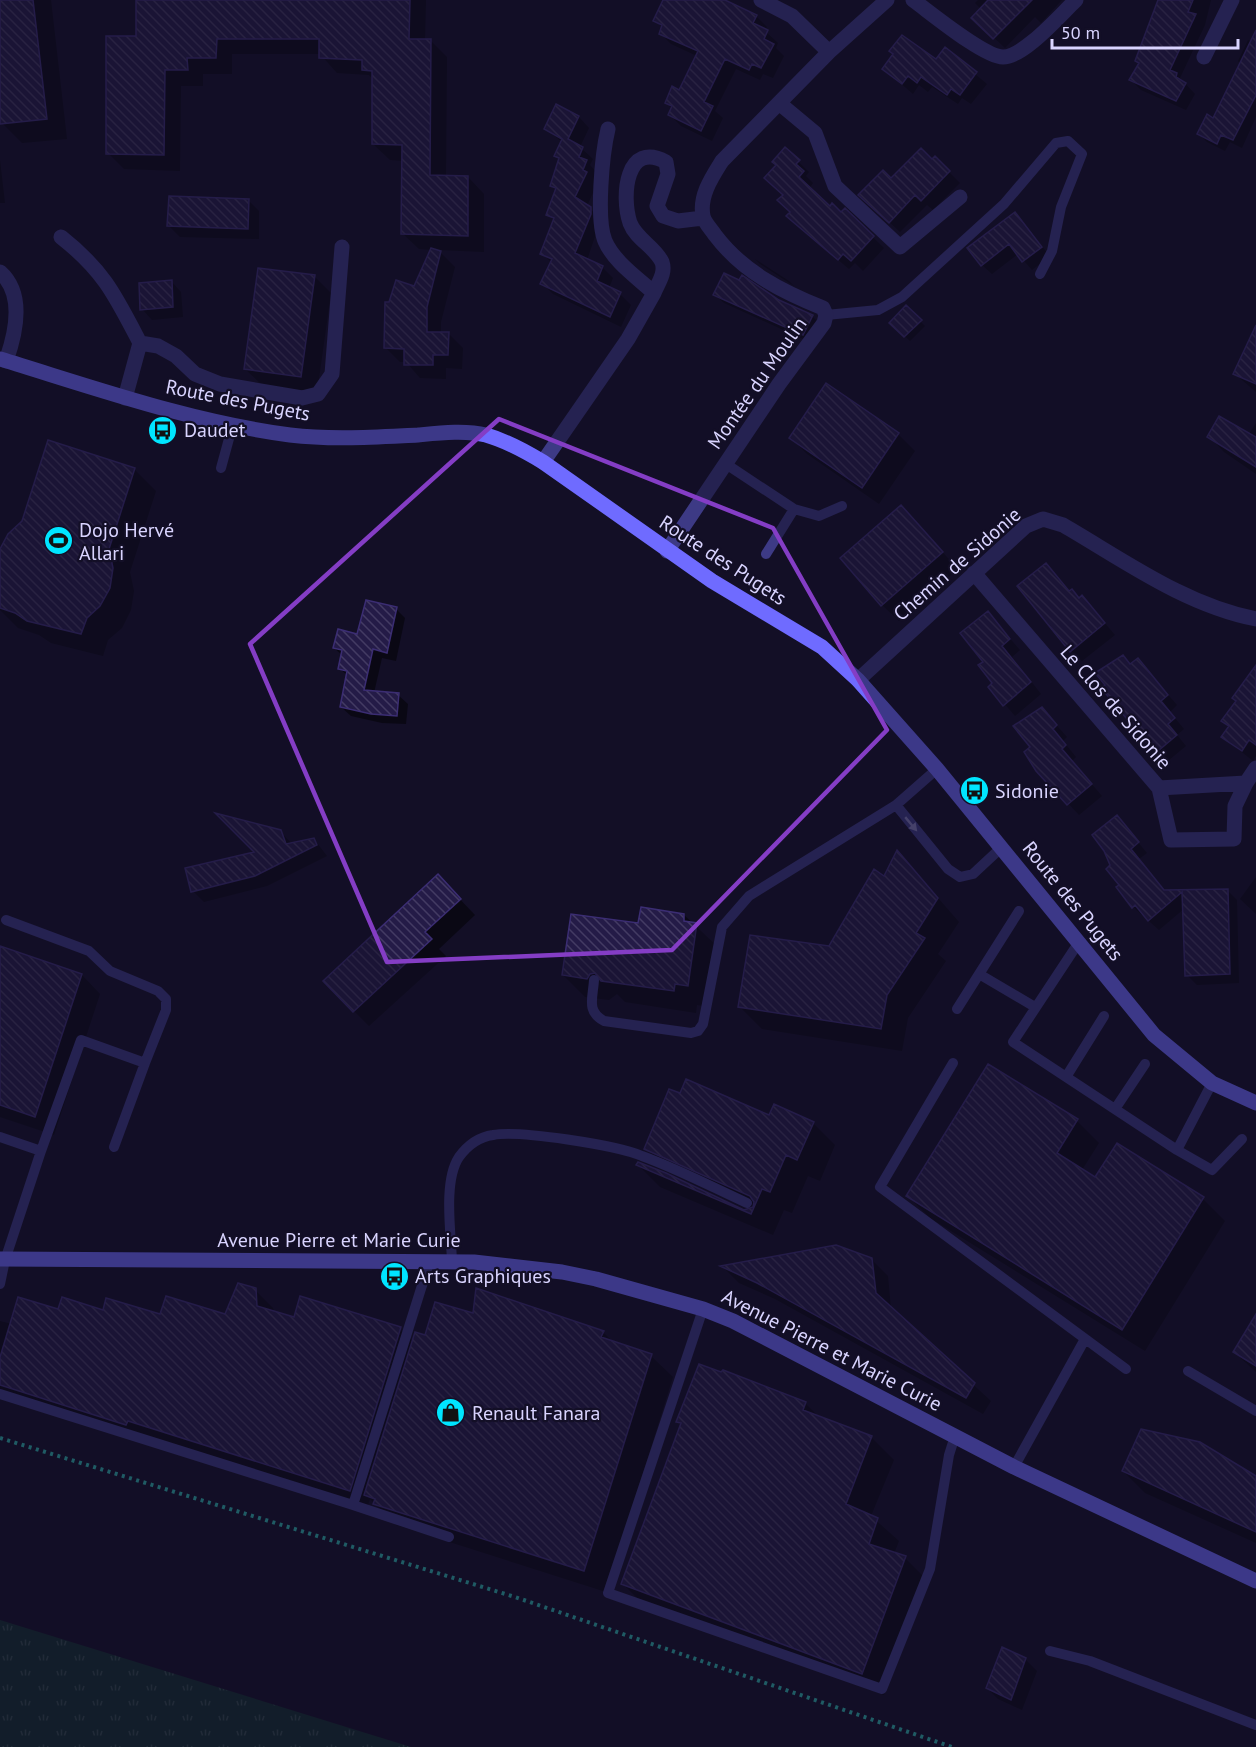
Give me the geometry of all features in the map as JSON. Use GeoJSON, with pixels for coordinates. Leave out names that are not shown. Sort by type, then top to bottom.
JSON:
{"type":"FeatureCollection","features":[{"type":"Feature","properties":{"kind":"main road","name":"Route des Pugets"},"geometry":{"type":"LineString","coordinates":[[3,360],[125,398],[233,424],[291,435],[344,439],[445,433],[483,434],[514,445],[543,462],[667,551],[822,647],[858,680],[937,769],[1154,1035],[1212,1083],[1256,1103]]}},
{"type":"Feature","properties":{"kind":"main road","name":"Avenue Pierre et Marie Curie"},"geometry":{"type":"LineString","coordinates":[[2,1259],[430,1260],[562,1272],[703,1309],[773,1341],[1014,1467],[1256,1581]]}},
{"type":"Feature","properties":{"kind":"street"},"geometry":{"type":"LineString","coordinates":[[761,0],[792,16],[829,52]]}},
{"type":"Feature","properties":{"kind":"street"},"geometry":{"type":"LineString","coordinates":[[543,462],[628,339],[663,273],[662,262],[635,233],[629,220],[628,184],[633,164],[642,156],[655,156],[666,162],[668,174],[657,206],[663,216],[678,221],[703,218],[702,202],[710,180],[722,161],[829,52],[887,0]]}},
{"type":"Feature","properties":{"kind":"street"},"geometry":{"type":"LineString","coordinates":[[913,0],[986,52],[1004,57],[1023,49],[1076,0]]}},
{"type":"Feature","properties":{"kind":"street"},"geometry":{"type":"LineString","coordinates":[[1204,57],[1232,0]]}},
{"type":"Feature","properties":{"kind":"street"},"geometry":{"type":"LineString","coordinates":[[779,104],[815,132],[836,186],[900,247],[960,197]]}},
{"type":"Feature","properties":{"kind":"street"},"geometry":{"type":"LineString","coordinates":[[608,129],[603,150],[601,228],[606,243],[618,259],[654,292]]}},
{"type":"Feature","properties":{"kind":"street","name":"Montée du Moulin"},"geometry":{"type":"LineString","coordinates":[[667,551],[825,323],[826,315],[823,308],[801,299],[746,268],[730,255],[703,218]]}},
{"type":"Feature","properties":{"kind":"street"},"geometry":{"type":"LineString","coordinates":[[61,237],[84,255],[110,285],[140,343],[125,398]]}},
{"type":"Feature","properties":{"kind":"street"},"geometry":{"type":"LineString","coordinates":[[140,343],[158,346],[176,356],[195,374],[219,384],[302,398],[318,394],[332,374],[342,247]]}},
{"type":"Feature","properties":{"kind":"street"},"geometry":{"type":"LineString","coordinates":[[0,272],[15,295],[14,337],[3,360]]}},
{"type":"Feature","properties":{"kind":"street","name":"Chemin de Sidonie"},"geometry":{"type":"LineString","coordinates":[[858,680],[1026,526],[1043,519],[1063,525],[1187,598],[1236,616],[1256,620]]}},
{"type":"Feature","properties":{"kind":"street","name":"Le Clos de Sidonie"},"geometry":{"type":"LineString","coordinates":[[974,573],[1159,788],[1246,783]]}},
{"type":"Feature","properties":{"kind":"street"},"geometry":{"type":"LineString","coordinates":[[1159,788],[1170,840],[1234,839],[1235,806],[1256,768]]}},
{"type":"Feature","properties":{"kind":"lane"},"geometry":{"type":"LineString","coordinates":[[826,315],[878,310],[902,297],[1004,204],[1056,143],[1068,141],[1082,154],[1061,207],[1052,251],[1040,274]]}},
{"type":"Feature","properties":{"kind":"lane"},"geometry":{"type":"LineString","coordinates":[[221,468],[233,424]]}},
{"type":"Feature","properties":{"kind":"lane"},"geometry":{"type":"LineString","coordinates":[[726,464],[794,509],[819,516],[842,506]]}},
{"type":"Feature","properties":{"kind":"lane"},"geometry":{"type":"LineString","coordinates":[[766,554],[794,509]]}},
{"type":"Feature","properties":{"kind":"lane"},"geometry":{"type":"LineString","coordinates":[[594,980],[592,1008],[595,1016],[604,1021],[691,1034],[698,1031],[703,1024],[722,927],[735,911],[749,896],[896,805],[937,769]]}},
{"type":"Feature","properties":{"kind":"lane"},"geometry":{"type":"LineString","coordinates":[[896,805],[948,868],[960,877],[973,874],[1002,847]]}},
{"type":"Feature","properties":{"kind":"lane"},"geometry":{"type":"LineString","coordinates":[[957,1009],[1019,911]]}},
{"type":"Feature","properties":{"kind":"lane"},"geometry":{"type":"LineString","coordinates":[[6,920],[88,951],[110,971],[158,991],[166,999],[166,1010],[114,1147]]}},
{"type":"Feature","properties":{"kind":"lane"},"geometry":{"type":"LineString","coordinates":[[1079,942],[1013,1042],[1177,1150],[1212,1170],[1242,1139]]}},
{"type":"Feature","properties":{"kind":"lane"},"geometry":{"type":"LineString","coordinates":[[979,974],[1035,1007]]}},
{"type":"Feature","properties":{"kind":"lane"},"geometry":{"type":"LineString","coordinates":[[1066,1077],[1104,1016]]}},
{"type":"Feature","properties":{"kind":"lane"},"geometry":{"type":"LineString","coordinates":[[0,1284],[2,1259],[13,1236],[81,1040],[145,1063]]}},
{"type":"Feature","properties":{"kind":"lane"},"geometry":{"type":"LineString","coordinates":[[953,1063],[880,1187],[1126,1369]]}},
{"type":"Feature","properties":{"kind":"lane"},"geometry":{"type":"LineString","coordinates":[[1115,1109],[1145,1064]]}},
{"type":"Feature","properties":{"kind":"lane"},"geometry":{"type":"LineString","coordinates":[[1177,1150],[1212,1083]]}},
{"type":"Feature","properties":{"kind":"lane"},"geometry":{"type":"LineString","coordinates":[[452,1261],[451,1178],[459,1158],[473,1142],[491,1135],[510,1134],[614,1148],[641,1155],[747,1203]]}},
{"type":"Feature","properties":{"kind":"lane"},"geometry":{"type":"LineString","coordinates":[[0,1137],[41,1151]]}},
{"type":"Feature","properties":{"kind":"lane"},"geometry":{"type":"LineString","coordinates":[[353,1505],[430,1260]]}},
{"type":"Feature","properties":{"kind":"lane"},"geometry":{"type":"LineString","coordinates":[[703,1309],[608,1593],[882,1689],[930,1569],[949,1455],[955,1436]]}},
{"type":"Feature","properties":{"kind":"lane"},"geometry":{"type":"LineString","coordinates":[[1014,1467],[1085,1339]]}},
{"type":"Feature","properties":{"kind":"lane"},"geometry":{"type":"LineString","coordinates":[[1188,1371],[1256,1411]]}},
{"type":"Feature","properties":{"kind":"lane"},"geometry":{"type":"LineString","coordinates":[[0,1394],[449,1537]]}},
{"type":"Feature","properties":{"kind":"lane"},"geometry":{"type":"LineString","coordinates":[[1050,1650],[1090,1661],[1256,1725]]}},
{"type":"Feature","properties":{"kind":"path"},"geometry":{"type":"LineString","coordinates":[[0,1438],[515,1597],[952,1747]]}},
{"type":"Feature","properties":{"kind":"highlighted area"},"geometry":{"type":"Polygon","coordinates":[[[499,419],[773,528],[887,730],[672,950],[387,962],[250,644],[499,419]]]}},
{"type":"Feature","properties":{"kind":"green space"},"geometry":{"type":"Polygon","coordinates":[[[0,1620],[411,1747],[0,1747],[0,1620]]]}},
{"type":"Feature","properties":{"kind":"building"},"geometry":{"type":"Polygon","coordinates":[[[0,0],[33,0],[47,119],[0,124],[0,0]]]}},
{"type":"Feature","properties":{"kind":"building"},"geometry":{"type":"Polygon","coordinates":[[[136,0],[410,0],[409,39],[431,39],[430,175],[468,176],[468,236],[401,234],[402,145],[372,144],[372,71],[362,70],[362,60],[319,58],[319,39],[217,39],[216,58],[187,58],[188,70],[165,70],[164,155],[106,154],[106,36],[136,36],[136,0]]]}},
{"type":"Feature","properties":{"kind":"building"},"geometry":{"type":"Polygon","coordinates":[[[663,0],[725,0],[757,15],[753,23],[768,30],[764,39],[774,44],[761,68],[752,64],[749,70],[725,59],[704,102],[713,106],[701,131],[668,115],[672,106],[665,103],[672,86],[679,90],[698,51],[659,34],[662,25],[653,21],[663,0]]]}},
{"type":"Feature","properties":{"kind":"building"},"geometry":{"type":"Polygon","coordinates":[[[988,0],[1032,0],[993,39],[971,18],[988,0]]]}},
{"type":"Feature","properties":{"kind":"building"},"geometry":{"type":"Polygon","coordinates":[[[1158,0],[1193,0],[1188,12],[1196,14],[1170,70],[1177,73],[1176,77],[1186,83],[1176,101],[1129,80],[1139,63],[1135,61],[1158,0]]]}},
{"type":"Feature","properties":{"kind":"building"},"geometry":{"type":"Polygon","coordinates":[[[1256,30],[1256,95],[1233,140],[1221,135],[1217,144],[1197,134],[1207,114],[1213,118],[1256,30]]]}},
{"type":"Feature","properties":{"kind":"building"},"geometry":{"type":"Polygon","coordinates":[[[902,35],[936,59],[945,47],[977,72],[960,95],[951,89],[947,95],[921,77],[917,83],[908,76],[902,84],[882,69],[893,54],[889,51],[902,35]]]}},
{"type":"Feature","properties":{"kind":"building"},"geometry":{"type":"Polygon","coordinates":[[[556,104],[579,116],[568,139],[583,147],[579,157],[587,160],[583,170],[587,172],[575,197],[591,207],[591,214],[575,253],[603,266],[597,281],[621,292],[610,317],[540,284],[552,259],[540,254],[554,218],[546,215],[556,188],[550,186],[559,158],[554,156],[562,139],[544,129],[556,104]]]}},
{"type":"Feature","properties":{"kind":"building"},"geometry":{"type":"Polygon","coordinates":[[[785,147],[800,160],[796,164],[804,171],[799,177],[830,206],[832,203],[841,212],[845,208],[874,236],[851,261],[843,254],[838,260],[786,216],[790,212],[777,200],[783,195],[764,178],[776,165],[772,162],[785,147]]]}},
{"type":"Feature","properties":{"kind":"building"},"geometry":{"type":"Polygon","coordinates":[[[921,148],[932,159],[935,156],[950,171],[921,201],[915,195],[889,223],[858,195],[883,170],[891,178],[921,148]]]}},
{"type":"Feature","properties":{"kind":"building"},"geometry":{"type":"Polygon","coordinates":[[[169,196],[249,199],[248,229],[167,226],[169,196]]]}},
{"type":"Feature","properties":{"kind":"building"},"geometry":{"type":"Polygon","coordinates":[[[1015,212],[1042,247],[1022,262],[1009,244],[981,266],[967,248],[1015,212]]]}},
{"type":"Feature","properties":{"kind":"building"},"geometry":{"type":"Polygon","coordinates":[[[431,248],[441,251],[427,307],[427,332],[449,332],[448,355],[433,355],[433,365],[404,365],[404,349],[384,348],[385,302],[389,302],[396,280],[414,286],[431,248]]]}},
{"type":"Feature","properties":{"kind":"building"},"geometry":{"type":"Polygon","coordinates":[[[258,268],[315,275],[301,377],[244,369],[258,268]]]}},
{"type":"Feature","properties":{"kind":"building"},"geometry":{"type":"Polygon","coordinates":[[[724,273],[739,280],[742,275],[779,300],[813,315],[803,335],[713,295],[724,273]]]}},
{"type":"Feature","properties":{"kind":"building"},"geometry":{"type":"Polygon","coordinates":[[[172,280],[173,307],[140,310],[139,283],[172,280]]]}},
{"type":"Feature","properties":{"kind":"building"},"geometry":{"type":"Polygon","coordinates":[[[906,305],[922,320],[904,337],[889,323],[906,305]]]}},
{"type":"Feature","properties":{"kind":"building"},"geometry":{"type":"Polygon","coordinates":[[[1256,325],[1256,384],[1233,374],[1256,325]]]}},
{"type":"Feature","properties":{"kind":"building"},"geometry":{"type":"Polygon","coordinates":[[[826,383],[899,433],[862,488],[789,438],[826,383]]]}},
{"type":"Feature","properties":{"kind":"building"},"geometry":{"type":"Polygon","coordinates":[[[1219,416],[1256,437],[1256,467],[1207,437],[1219,416]]]}},
{"type":"Feature","properties":{"kind":"building","name":"Dojo Hervé Allari"},"geometry":{"type":"Polygon","coordinates":[[[48,440],[135,468],[109,549],[113,568],[110,588],[100,606],[87,618],[81,634],[27,621],[15,613],[0,608],[0,549],[8,534],[22,521],[48,440]]]}},
{"type":"Feature","properties":{"kind":"building"},"geometry":{"type":"Polygon","coordinates":[[[901,505],[943,552],[881,606],[840,558],[901,505]]]}},
{"type":"Feature","properties":{"kind":"building"},"geometry":{"type":"Polygon","coordinates":[[[1046,563],[1069,591],[1072,589],[1079,598],[1082,595],[1105,623],[1070,652],[1017,586],[1046,563]]]}},
{"type":"Feature","properties":{"kind":"building"},"geometry":{"type":"Polygon","coordinates":[[[366,600],[397,607],[387,653],[373,649],[364,690],[399,693],[397,716],[371,714],[340,707],[347,671],[338,669],[342,650],[333,648],[338,629],[357,634],[366,600]]]}},
{"type":"Feature","properties":{"kind":"building"},"geometry":{"type":"Polygon","coordinates":[[[988,611],[1010,639],[1002,646],[1031,682],[1003,706],[988,687],[992,683],[978,665],[983,662],[960,633],[988,611]]]}},
{"type":"Feature","properties":{"kind":"building"},"geometry":{"type":"Polygon","coordinates":[[[1123,655],[1130,664],[1138,658],[1168,695],[1161,701],[1175,718],[1168,724],[1177,735],[1158,751],[1149,740],[1146,742],[1101,688],[1105,685],[1095,673],[1123,655]]]}},
{"type":"Feature","properties":{"kind":"building"},"geometry":{"type":"Polygon","coordinates":[[[1256,665],[1256,745],[1249,740],[1242,751],[1221,737],[1229,726],[1221,721],[1236,701],[1232,698],[1256,665]]]}},
{"type":"Feature","properties":{"kind":"building"},"geometry":{"type":"Polygon","coordinates":[[[1042,707],[1057,725],[1053,729],[1066,745],[1062,749],[1092,784],[1067,805],[1036,771],[1024,752],[1030,747],[1013,726],[1042,707]]]}},
{"type":"Feature","properties":{"kind":"building"},"geometry":{"type":"Polygon","coordinates":[[[215,813],[281,830],[286,844],[314,838],[317,845],[255,876],[191,892],[185,868],[254,852],[215,813]]]}},
{"type":"Feature","properties":{"kind":"building"},"geometry":{"type":"Polygon","coordinates":[[[1117,815],[1139,842],[1131,849],[1164,890],[1228,889],[1230,974],[1185,976],[1182,892],[1148,921],[1135,905],[1132,908],[1116,887],[1119,885],[1106,869],[1110,865],[1104,851],[1092,835],[1117,815]]]}},
{"type":"Feature","properties":{"kind":"building"},"geometry":{"type":"Polygon","coordinates":[[[897,850],[938,898],[916,933],[925,938],[887,995],[881,1029],[738,1007],[750,935],[829,946],[874,869],[884,876],[897,850]]]}},
{"type":"Feature","properties":{"kind":"building"},"geometry":{"type":"Polygon","coordinates":[[[438,874],[461,899],[425,932],[432,939],[353,1012],[323,981],[438,874]]]}},
{"type":"Feature","properties":{"kind":"building"},"geometry":{"type":"Polygon","coordinates":[[[641,907],[684,914],[684,921],[697,923],[688,986],[675,984],[674,991],[601,981],[595,973],[590,974],[587,979],[562,975],[571,914],[638,923],[641,907]]]}},
{"type":"Feature","properties":{"kind":"building"},"geometry":{"type":"Polygon","coordinates":[[[0,946],[82,974],[35,1117],[0,1105],[0,946]]]}},
{"type":"Feature","properties":{"kind":"building"},"geometry":{"type":"Polygon","coordinates":[[[988,1064],[1078,1119],[1057,1153],[1095,1177],[1117,1143],[1204,1197],[1122,1330],[906,1196],[988,1064]]]}},
{"type":"Feature","properties":{"kind":"building"},"geometry":{"type":"Polygon","coordinates":[[[686,1079],[769,1115],[774,1104],[814,1122],[797,1160],[786,1155],[770,1192],[762,1189],[751,1214],[636,1165],[638,1162],[666,1173],[744,1210],[753,1207],[754,1202],[750,1196],[644,1149],[669,1089],[680,1093],[686,1079]]]}},
{"type":"Feature","properties":{"kind":"building"},"geometry":{"type":"Polygon","coordinates":[[[836,1245],[872,1258],[876,1293],[975,1383],[966,1398],[757,1283],[720,1266],[836,1245]]]}},
{"type":"Feature","properties":{"kind":"building"},"geometry":{"type":"Polygon","coordinates":[[[238,1283],[256,1288],[257,1306],[294,1317],[300,1296],[401,1327],[350,1491],[128,1421],[126,1425],[0,1385],[0,1357],[18,1297],[58,1309],[62,1297],[103,1310],[106,1298],[160,1314],[166,1296],[225,1314],[238,1283]]]}},
{"type":"Feature","properties":{"kind":"building"},"geometry":{"type":"Polygon","coordinates":[[[476,1288],[604,1331],[601,1337],[652,1354],[584,1571],[373,1504],[375,1499],[364,1495],[415,1332],[425,1335],[435,1302],[473,1313],[476,1288]]]}},
{"type":"Feature","properties":{"kind":"building"},"geometry":{"type":"Polygon","coordinates":[[[1256,1314],[1256,1366],[1233,1352],[1256,1314]]]}},
{"type":"Feature","properties":{"kind":"building"},"geometry":{"type":"Polygon","coordinates":[[[699,1364],[721,1372],[723,1370],[806,1402],[803,1410],[872,1436],[846,1504],[878,1518],[869,1544],[906,1556],[862,1674],[621,1584],[681,1423],[676,1422],[699,1364]]]}},
{"type":"Feature","properties":{"kind":"building"},"geometry":{"type":"Polygon","coordinates":[[[1141,1429],[1200,1442],[1256,1476],[1256,1532],[1122,1471],[1141,1429]]]}},
{"type":"Feature","properties":{"kind":"building"},"geometry":{"type":"Polygon","coordinates":[[[1002,1647],[1026,1658],[1011,1700],[986,1688],[1002,1647]]]}},
{"type":"Feature","properties":{"kind":"place","name":"Daudet"},"geometry":{"type":"Point","coordinates":[163,430]}},
{"type":"Feature","properties":{"kind":"place","name":"Dojo Hervé Allari"},"geometry":{"type":"Point","coordinates":[58,541]}},
{"type":"Feature","properties":{"kind":"place","name":"Sidonie"},"geometry":{"type":"Point","coordinates":[974,791]}},
{"type":"Feature","properties":{"kind":"place","name":"Arts Graphiques"},"geometry":{"type":"Point","coordinates":[394,1276]}},
{"type":"Feature","properties":{"kind":"place","name":"Renault Fanara"},"geometry":{"type":"Point","coordinates":[451,1413]}}]}
